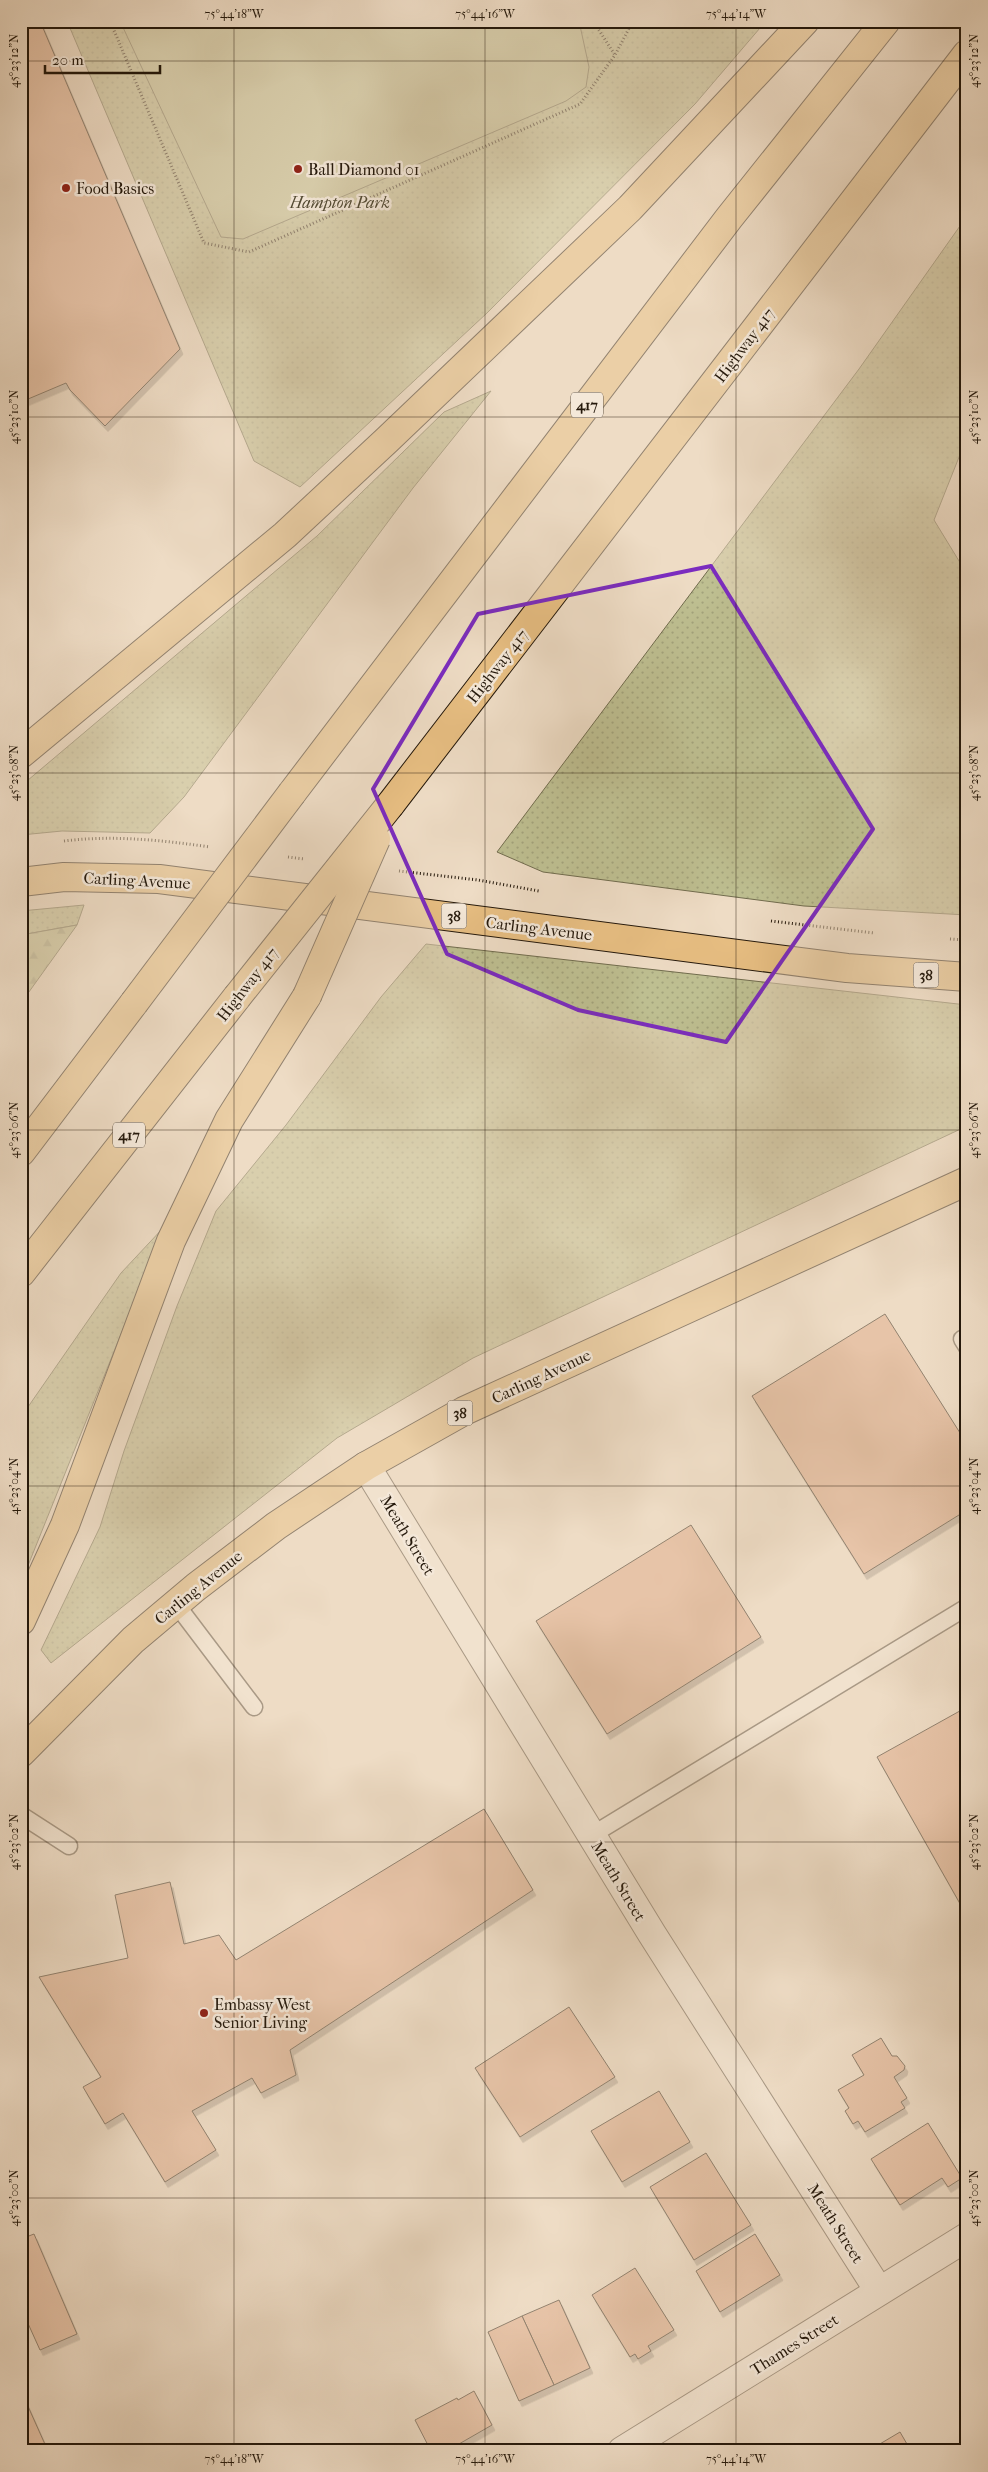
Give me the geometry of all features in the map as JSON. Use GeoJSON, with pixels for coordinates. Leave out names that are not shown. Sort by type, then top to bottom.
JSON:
{"type":"FeatureCollection","features":[{"type":"Feature","properties":{"kind":"main road"},"geometry":{"type":"LineString","coordinates":[[21,754],[285,535],[387,440],[630,208],[805,21]]}},
{"type":"Feature","properties":{"kind":"main road","name":"417"},"geometry":{"type":"LineString","coordinates":[[21,1152],[729,218],[886,21]]}},
{"type":"Feature","properties":{"kind":"main road","name":"Highway 417"},"geometry":{"type":"LineString","coordinates":[[21,1273],[236,997],[390,805],[967,54]]}},
{"type":"Feature","properties":{"kind":"main road"},"geometry":{"type":"LineString","coordinates":[[21,1621],[65,1525],[171,1241],[229,1120],[307,996],[390,805]]}},
{"type":"Feature","properties":{"kind":"main road","name":"Carling Avenue"},"geometry":{"type":"LineString","coordinates":[[21,882],[64,877],[159,879],[847,968],[967,977]]}},
{"type":"Feature","properties":{"kind":"main road","name":"Carling Avenue"},"geometry":{"type":"LineString","coordinates":[[21,1753],[134,1640],[176,1604],[276,1526],[366,1466],[464,1411],[967,1181]]}},
{"type":"Feature","properties":{"kind":"street","name":"Meath Street"},"geometry":{"type":"LineString","coordinates":[[366,1466],[652,1934],[879,2291]]}},
{"type":"Feature","properties":{"kind":"street","name":"Thames Street"},"geometry":{"type":"LineString","coordinates":[[622,2451],[967,2237]]}},
{"type":"Feature","properties":{"kind":"lane"},"geometry":{"type":"LineString","coordinates":[[176,1604],[254,1707]]}},
{"type":"Feature","properties":{"kind":"lane"},"geometry":{"type":"LineString","coordinates":[[592,1836],[967,1607]]}},
{"type":"Feature","properties":{"kind":"lane"},"geometry":{"type":"LineString","coordinates":[[21,1815],[69,1846]]}},
{"type":"Feature","properties":{"kind":"path"},"geometry":{"type":"LineString","coordinates":[[110,21],[204,243],[249,252],[580,104],[615,55],[633,21]]}},
{"type":"Feature","properties":{"kind":"path"},"geometry":{"type":"LineString","coordinates":[[593,21],[615,55]]}},
{"type":"Feature","properties":{"kind":"path"},"geometry":{"type":"LineString","coordinates":[[478,880],[541,892]]}},
{"type":"Feature","properties":{"kind":"path"},"geometry":{"type":"LineString","coordinates":[[762,920],[878,934]]}},
{"type":"Feature","properties":{"kind":"path"},"geometry":{"type":"LineString","coordinates":[[947,939],[967,940]]}},
{"type":"Feature","properties":{"kind":"highlighted area"},"geometry":{"type":"Polygon","coordinates":[[[711,566],[873,829],[726,1042],[578,1010],[447,954],[373,789],[478,614],[711,566]]]}},
{"type":"Feature","properties":{"kind":"green space","name":"Hampton Park"},"geometry":{"type":"Polygon","coordinates":[[[67,21],[766,21],[695,104],[487,313],[300,487],[254,461],[67,21]]]}},
{"type":"Feature","properties":{"kind":"green space","name":"Ball Diamond 01"},"geometry":{"type":"Polygon","coordinates":[[[120,21],[579,21],[589,67],[586,87],[566,101],[243,239],[221,237],[120,21]]]}},
{"type":"Feature","properties":{"kind":"green space"},"geometry":{"type":"Polygon","coordinates":[[[967,216],[967,437],[934,520],[967,574],[967,915],[804,906],[543,872],[497,852],[859,369],[967,216]]]}},
{"type":"Feature","properties":{"kind":"green space"},"geometry":{"type":"Polygon","coordinates":[[[491,391],[413,488],[184,797],[150,833],[62,831],[21,835],[21,786],[317,536],[444,412],[491,391]]]}},
{"type":"Feature","properties":{"kind":"green space"},"geometry":{"type":"Polygon","coordinates":[[[84,905],[77,925],[21,935],[21,911],[84,905]]]}},
{"type":"Feature","properties":{"kind":"green space"},"geometry":{"type":"Polygon","coordinates":[[[77,925],[21,1003],[21,935],[77,925]]]}},
{"type":"Feature","properties":{"kind":"green space"},"geometry":{"type":"Polygon","coordinates":[[[426,944],[967,1005],[967,1126],[473,1358],[337,1438],[51,1663],[41,1650],[100,1527],[124,1451],[177,1306],[216,1211],[286,1125],[381,997],[426,944]]]}},
{"type":"Feature","properties":{"kind":"green space"},"geometry":{"type":"Polygon","coordinates":[[[164,1227],[21,1583],[21,1417],[121,1273],[164,1227]]]}},
{"type":"Feature","properties":{"kind":"building","name":"Food Basics"},"geometry":{"type":"Polygon","coordinates":[[[35,21],[40,21],[180,349],[105,426],[70,390],[66,383],[21,402],[21,27],[35,21]]]}},
{"type":"Feature","properties":{"kind":"building"},"geometry":{"type":"Polygon","coordinates":[[[885,1314],[967,1444],[967,1510],[864,1574],[752,1396],[885,1314]]]}},
{"type":"Feature","properties":{"kind":"building"},"geometry":{"type":"Polygon","coordinates":[[[691,1525],[761,1637],[607,1734],[536,1621],[691,1525]]]}},
{"type":"Feature","properties":{"kind":"building"},"geometry":{"type":"Polygon","coordinates":[[[967,1707],[967,1916],[877,1757],[967,1707]]]}},
{"type":"Feature","properties":{"kind":"building","name":"Embassy West Senior Living"},"geometry":{"type":"Polygon","coordinates":[[[484,1809],[533,1890],[290,2050],[296,2075],[261,2093],[252,2078],[192,2111],[216,2150],[165,2182],[123,2113],[105,2124],[83,2087],[101,2077],[39,1977],[128,1958],[115,1895],[170,1882],[184,1944],[219,1935],[236,1960],[484,1809]]]}},
{"type":"Feature","properties":{"kind":"building"},"geometry":{"type":"Polygon","coordinates":[[[569,2007],[615,2077],[520,2137],[475,2068],[569,2007]]]}},
{"type":"Feature","properties":{"kind":"building"},"geometry":{"type":"Polygon","coordinates":[[[881,2038],[892,2056],[897,2056],[905,2066],[904,2070],[894,2077],[907,2098],[901,2102],[905,2108],[865,2132],[858,2121],[853,2124],[845,2111],[849,2108],[838,2090],[864,2075],[852,2055],[881,2038]]]}},
{"type":"Feature","properties":{"kind":"building"},"geometry":{"type":"Polygon","coordinates":[[[659,2091],[690,2142],[622,2182],[591,2131],[659,2091]]]}},
{"type":"Feature","properties":{"kind":"building"},"geometry":{"type":"Polygon","coordinates":[[[928,2123],[962,2178],[948,2187],[942,2178],[900,2205],[871,2159],[928,2123]]]}},
{"type":"Feature","properties":{"kind":"building"},"geometry":{"type":"Polygon","coordinates":[[[706,2153],[751,2225],[694,2260],[650,2187],[706,2153]]]}},
{"type":"Feature","properties":{"kind":"building"},"geometry":{"type":"Polygon","coordinates":[[[34,2234],[77,2334],[40,2350],[21,2308],[21,2239],[34,2234]]]}},
{"type":"Feature","properties":{"kind":"building"},"geometry":{"type":"Polygon","coordinates":[[[755,2234],[780,2275],[720,2312],[696,2271],[755,2234]]]}},
{"type":"Feature","properties":{"kind":"building"},"geometry":{"type":"Polygon","coordinates":[[[635,2268],[674,2330],[648,2346],[651,2351],[638,2359],[635,2354],[630,2357],[592,2295],[635,2268]]]}},
{"type":"Feature","properties":{"kind":"building"},"geometry":{"type":"Polygon","coordinates":[[[559,2300],[590,2368],[554,2385],[522,2316],[559,2300]]]}},
{"type":"Feature","properties":{"kind":"building"},"geometry":{"type":"Polygon","coordinates":[[[522,2316],[554,2385],[519,2401],[488,2332],[522,2316]]]}},
{"type":"Feature","properties":{"kind":"building"},"geometry":{"type":"Polygon","coordinates":[[[474,2391],[492,2425],[452,2448],[453,2451],[431,2451],[415,2420],[474,2391]]]}},
{"type":"Feature","properties":{"kind":"building"},"geometry":{"type":"Polygon","coordinates":[[[22,2393],[48,2451],[21,2451],[22,2393]]]}},
{"type":"Feature","properties":{"kind":"building"},"geometry":{"type":"Polygon","coordinates":[[[900,2432],[911,2451],[868,2451],[900,2432]]]}},
{"type":"Feature","properties":{"kind":"place","name":"Ball Diamond 01"},"geometry":{"type":"Point","coordinates":[298,169]}},
{"type":"Feature","properties":{"kind":"place","name":"Food Basics"},"geometry":{"type":"Point","coordinates":[66,188]}},
{"type":"Feature","properties":{"kind":"place","name":"Embassy West Senior Living"},"geometry":{"type":"Point","coordinates":[204,2013]}}]}
